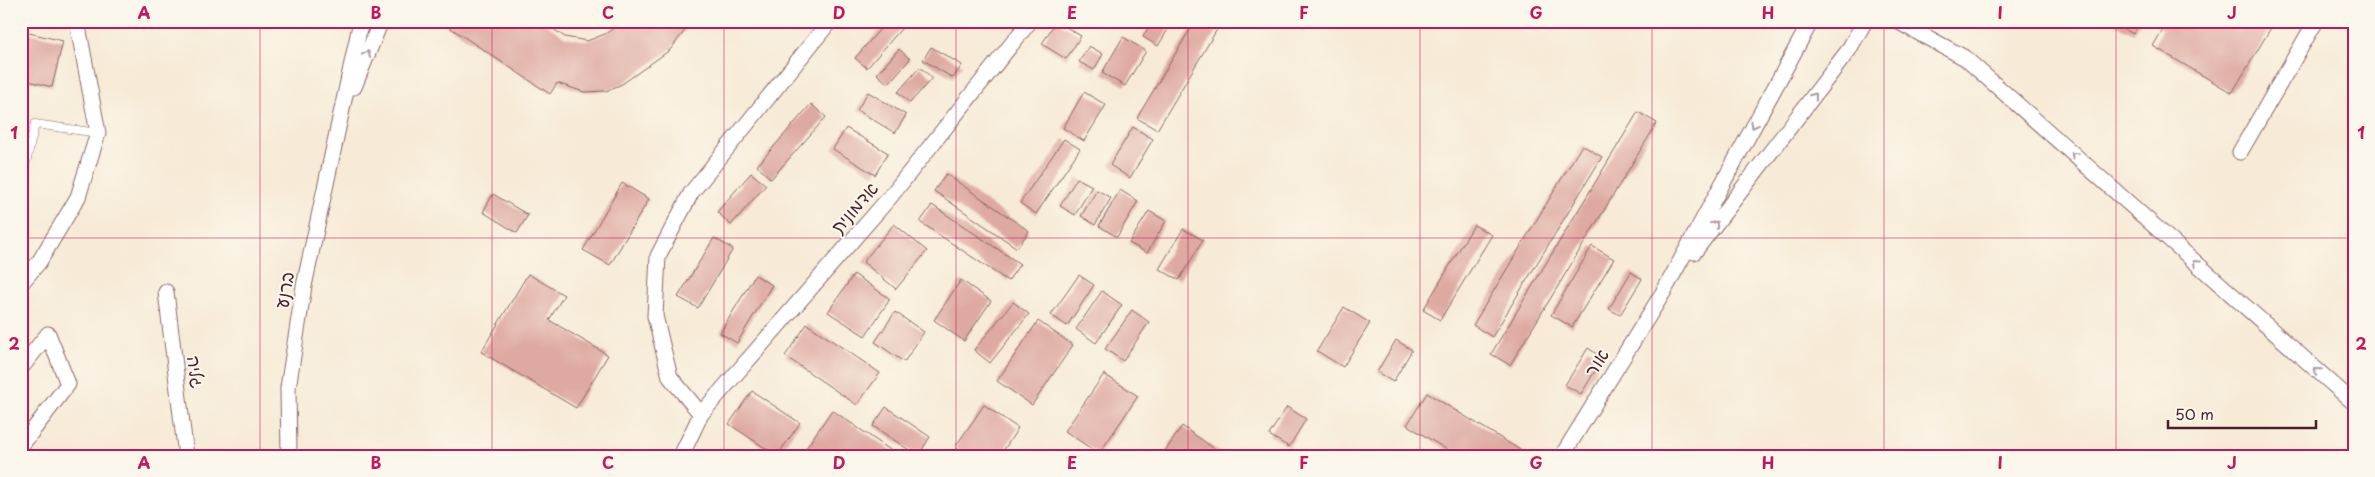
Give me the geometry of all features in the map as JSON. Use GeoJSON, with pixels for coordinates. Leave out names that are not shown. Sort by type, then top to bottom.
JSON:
{"type":"FeatureCollection","features":[{"type":"Feature","properties":{"kind":"street"},"geometry":{"type":"LineString","coordinates":[[21,282],[39,262],[78,198],[98,133],[77,21]]}},
{"type":"Feature","properties":{"kind":"street","name":"ברנע"},"geometry":{"type":"LineString","coordinates":[[289,456],[288,388],[304,286],[361,21]]}},
{"type":"Feature","properties":{"kind":"street","name":"ברנע"},"geometry":{"type":"LineString","coordinates":[[336,132],[381,21]]}},
{"type":"Feature","properties":{"kind":"street"},"geometry":{"type":"LineString","coordinates":[[701,414],[670,376],[655,316],[658,256],[691,193],[830,21]]}},
{"type":"Feature","properties":{"kind":"street","name":"אדמונית"},"geometry":{"type":"LineString","coordinates":[[681,456],[701,414],[890,197],[1030,21]]}},
{"type":"Feature","properties":{"kind":"street"},"geometry":{"type":"LineString","coordinates":[[1664,291],[1811,21]]}},
{"type":"Feature","properties":{"kind":"street"},"geometry":{"type":"LineString","coordinates":[[1664,291],[1848,51],[1865,21]]}},
{"type":"Feature","properties":{"kind":"street"},"geometry":{"type":"LineString","coordinates":[[1898,21],[1965,58]]}},
{"type":"Feature","properties":{"kind":"street"},"geometry":{"type":"LineString","coordinates":[[1912,21],[1916,26],[1965,58],[2354,403]]}},
{"type":"Feature","properties":{"kind":"street"},"geometry":{"type":"LineString","coordinates":[[2240,152],[2316,21]]}},
{"type":"Feature","properties":{"kind":"street","name":"אור"},"geometry":{"type":"LineString","coordinates":[[1562,456],[1664,291]]}},
{"type":"Feature","properties":{"kind":"street","name":"גליה"},"geometry":{"type":"LineString","coordinates":[[166,292],[186,456]]}},
{"type":"Feature","properties":{"kind":"street"},"geometry":{"type":"LineString","coordinates":[[21,368],[48,334],[68,384],[24,442],[21,440]]}},
{"type":"Feature","properties":{"kind":"lane"},"geometry":{"type":"LineString","coordinates":[[21,184],[35,124],[98,133]]}},
{"type":"Feature","properties":{"kind":"building"},"geometry":{"type":"Polygon","coordinates":[[[440,21],[541,21],[565,37],[587,41],[605,34],[624,21],[692,21],[670,50],[622,84],[606,91],[584,92],[557,83],[550,94],[440,21]]]}},
{"type":"Feature","properties":{"kind":"building"},"geometry":{"type":"Polygon","coordinates":[[[887,21],[908,21],[867,68],[855,58],[887,21]]]}},
{"type":"Feature","properties":{"kind":"building"},"geometry":{"type":"Polygon","coordinates":[[[1056,21],[1081,36],[1066,59],[1042,44],[1056,21]]]}},
{"type":"Feature","properties":{"kind":"building"},"geometry":{"type":"Polygon","coordinates":[[[1152,21],[1173,21],[1158,46],[1143,37],[1152,21]]]}},
{"type":"Feature","properties":{"kind":"building"},"geometry":{"type":"Polygon","coordinates":[[[1195,21],[1222,21],[1157,130],[1137,118],[1195,21]]]}},
{"type":"Feature","properties":{"kind":"building"},"geometry":{"type":"Polygon","coordinates":[[[2111,21],[2140,21],[2133,34],[2111,21]]]}},
{"type":"Feature","properties":{"kind":"building"},"geometry":{"type":"Polygon","coordinates":[[[2149,21],[2275,21],[2232,93],[2153,46],[2163,29],[2149,21]]]}},
{"type":"Feature","properties":{"kind":"building"},"geometry":{"type":"Polygon","coordinates":[[[21,31],[63,41],[52,87],[21,79],[21,31]]]}},
{"type":"Feature","properties":{"kind":"building"},"geometry":{"type":"Polygon","coordinates":[[[1123,37],[1146,51],[1125,86],[1102,73],[1123,37]]]}},
{"type":"Feature","properties":{"kind":"building"},"geometry":{"type":"Polygon","coordinates":[[[1089,46],[1103,54],[1094,70],[1079,62],[1089,46]]]}},
{"type":"Feature","properties":{"kind":"building"},"geometry":{"type":"Polygon","coordinates":[[[931,47],[962,65],[953,78],[923,60],[931,47]]]}},
{"type":"Feature","properties":{"kind":"building"},"geometry":{"type":"Polygon","coordinates":[[[899,49],[910,59],[888,84],[877,74],[899,49]]]}},
{"type":"Feature","properties":{"kind":"building"},"geometry":{"type":"Polygon","coordinates":[[[920,67],[932,78],[910,103],[898,92],[920,67]]]}},
{"type":"Feature","properties":{"kind":"building"},"geometry":{"type":"Polygon","coordinates":[[[868,92],[906,115],[895,133],[857,110],[868,92]]]}},
{"type":"Feature","properties":{"kind":"building"},"geometry":{"type":"Polygon","coordinates":[[[1084,92],[1106,105],[1084,141],[1063,128],[1084,92]]]}},
{"type":"Feature","properties":{"kind":"building"},"geometry":{"type":"Polygon","coordinates":[[[811,104],[826,117],[771,179],[757,166],[811,104]]]}},
{"type":"Feature","properties":{"kind":"building"},"geometry":{"type":"Polygon","coordinates":[[[1638,112],[1657,123],[1510,365],[1491,354],[1638,112]]]}},
{"type":"Feature","properties":{"kind":"building"},"geometry":{"type":"Polygon","coordinates":[[[1133,127],[1153,139],[1130,178],[1110,165],[1133,127]]]}},
{"type":"Feature","properties":{"kind":"building"},"geometry":{"type":"Polygon","coordinates":[[[846,128],[888,153],[875,175],[833,149],[846,128]]]}},
{"type":"Feature","properties":{"kind":"building"},"geometry":{"type":"Polygon","coordinates":[[[1064,139],[1080,149],[1036,214],[1020,203],[1064,139]]]}},
{"type":"Feature","properties":{"kind":"building"},"geometry":{"type":"Polygon","coordinates":[[[1582,145],[1602,157],[1492,337],[1473,325],[1582,145]]]}},
{"type":"Feature","properties":{"kind":"building"},"geometry":{"type":"Polygon","coordinates":[[[751,173],[766,185],[731,225],[717,212],[751,173]]]}},
{"type":"Feature","properties":{"kind":"building"},"geometry":{"type":"Polygon","coordinates":[[[946,174],[1029,231],[1017,248],[934,191],[946,174]]]}},
{"type":"Feature","properties":{"kind":"building"},"geometry":{"type":"Polygon","coordinates":[[[1077,178],[1092,186],[1075,215],[1060,206],[1077,178]]]}},
{"type":"Feature","properties":{"kind":"building"},"geometry":{"type":"Polygon","coordinates":[[[622,183],[649,199],[610,265],[583,250],[622,183]]]}},
{"type":"Feature","properties":{"kind":"building"},"geometry":{"type":"Polygon","coordinates":[[[1097,190],[1111,198],[1095,225],[1081,216],[1097,190]]]}},
{"type":"Feature","properties":{"kind":"building"},"geometry":{"type":"Polygon","coordinates":[[[1120,190],[1138,201],[1117,237],[1099,226],[1120,190]]]}},
{"type":"Feature","properties":{"kind":"building"},"geometry":{"type":"Polygon","coordinates":[[[493,194],[528,215],[517,233],[483,212],[493,194]]]}},
{"type":"Feature","properties":{"kind":"building"},"geometry":{"type":"Polygon","coordinates":[[[932,205],[1020,264],[1008,281],[920,222],[932,205]]]}},
{"type":"Feature","properties":{"kind":"building"},"geometry":{"type":"Polygon","coordinates":[[[1149,211],[1166,221],[1147,253],[1129,243],[1149,211]]]}},
{"type":"Feature","properties":{"kind":"building"},"geometry":{"type":"Polygon","coordinates":[[[894,224],[927,251],[896,289],[863,262],[894,224]]]}},
{"type":"Feature","properties":{"kind":"building"},"geometry":{"type":"Polygon","coordinates":[[[1474,225],[1492,235],[1440,320],[1423,310],[1474,225]]]}},
{"type":"Feature","properties":{"kind":"building"},"geometry":{"type":"Polygon","coordinates":[[[1183,229],[1203,240],[1179,280],[1159,269],[1183,229]]]}},
{"type":"Feature","properties":{"kind":"building"},"geometry":{"type":"Polygon","coordinates":[[[714,238],[733,249],[698,308],[678,297],[714,238]]]}},
{"type":"Feature","properties":{"kind":"building"},"geometry":{"type":"Polygon","coordinates":[[[1592,246],[1614,259],[1572,327],[1551,315],[1592,246]]]}},
{"type":"Feature","properties":{"kind":"building"},"geometry":{"type":"Polygon","coordinates":[[[1631,272],[1642,279],[1620,315],[1609,309],[1631,272]]]}},
{"type":"Feature","properties":{"kind":"building"},"geometry":{"type":"Polygon","coordinates":[[[528,274],[564,295],[549,320],[608,355],[576,408],[481,352],[528,274]]]}},
{"type":"Feature","properties":{"kind":"building"},"geometry":{"type":"Polygon","coordinates":[[[854,274],[890,299],[865,336],[828,312],[854,274]]]}},
{"type":"Feature","properties":{"kind":"building"},"geometry":{"type":"Polygon","coordinates":[[[755,275],[772,285],[737,343],[720,333],[755,275]]]}},
{"type":"Feature","properties":{"kind":"building"},"geometry":{"type":"Polygon","coordinates":[[[1079,275],[1094,285],[1067,326],[1051,315],[1079,275]]]}},
{"type":"Feature","properties":{"kind":"building"},"geometry":{"type":"Polygon","coordinates":[[[961,280],[991,301],[964,341],[934,320],[961,280]]]}},
{"type":"Feature","properties":{"kind":"building"},"geometry":{"type":"Polygon","coordinates":[[[1102,291],[1122,305],[1096,343],[1076,329],[1102,291]]]}},
{"type":"Feature","properties":{"kind":"building"},"geometry":{"type":"Polygon","coordinates":[[[1013,302],[1029,314],[990,363],[974,350],[1013,302]]]}},
{"type":"Feature","properties":{"kind":"building"},"geometry":{"type":"Polygon","coordinates":[[[1344,307],[1370,323],[1343,367],[1317,351],[1344,307]]]}},
{"type":"Feature","properties":{"kind":"building"},"geometry":{"type":"Polygon","coordinates":[[[1132,310],[1149,322],[1123,361],[1105,349],[1132,310]]]}},
{"type":"Feature","properties":{"kind":"building"},"geometry":{"type":"Polygon","coordinates":[[[895,312],[924,332],[904,362],[875,342],[895,312]]]}},
{"type":"Feature","properties":{"kind":"building"},"geometry":{"type":"Polygon","coordinates":[[[1038,321],[1073,345],[1032,405],[997,381],[1038,321]]]}},
{"type":"Feature","properties":{"kind":"building"},"geometry":{"type":"Polygon","coordinates":[[[807,324],[880,373],[857,405],[785,356],[807,324]]]}},
{"type":"Feature","properties":{"kind":"building"},"geometry":{"type":"Polygon","coordinates":[[[1396,340],[1412,350],[1393,382],[1377,372],[1396,340]]]}},
{"type":"Feature","properties":{"kind":"building"},"geometry":{"type":"Polygon","coordinates":[[[1588,348],[1603,358],[1581,394],[1565,385],[1588,348]]]}},
{"type":"Feature","properties":{"kind":"building"},"geometry":{"type":"Polygon","coordinates":[[[1104,374],[1138,396],[1099,454],[1065,431],[1104,374]]]}},
{"type":"Feature","properties":{"kind":"building"},"geometry":{"type":"Polygon","coordinates":[[[752,391],[800,423],[777,456],[729,424],[752,391]]]}},
{"type":"Feature","properties":{"kind":"building"},"geometry":{"type":"Polygon","coordinates":[[[1427,393],[1530,456],[1457,456],[1407,425],[1427,393]]]}},
{"type":"Feature","properties":{"kind":"building"},"geometry":{"type":"Polygon","coordinates":[[[984,405],[1018,428],[1000,456],[967,456],[955,447],[984,405]]]}},
{"type":"Feature","properties":{"kind":"building"},"geometry":{"type":"Polygon","coordinates":[[[886,407],[930,437],[918,456],[873,426],[886,407]]]}},
{"type":"Feature","properties":{"kind":"building"},"geometry":{"type":"Polygon","coordinates":[[[1287,407],[1306,419],[1289,447],[1269,435],[1287,407]]]}},
{"type":"Feature","properties":{"kind":"building"},"geometry":{"type":"Polygon","coordinates":[[[832,410],[899,456],[805,456],[802,454],[832,410]]]}},
{"type":"Feature","properties":{"kind":"building"},"geometry":{"type":"Polygon","coordinates":[[[1182,426],[1225,456],[1162,456],[1182,426]]]}}]}
